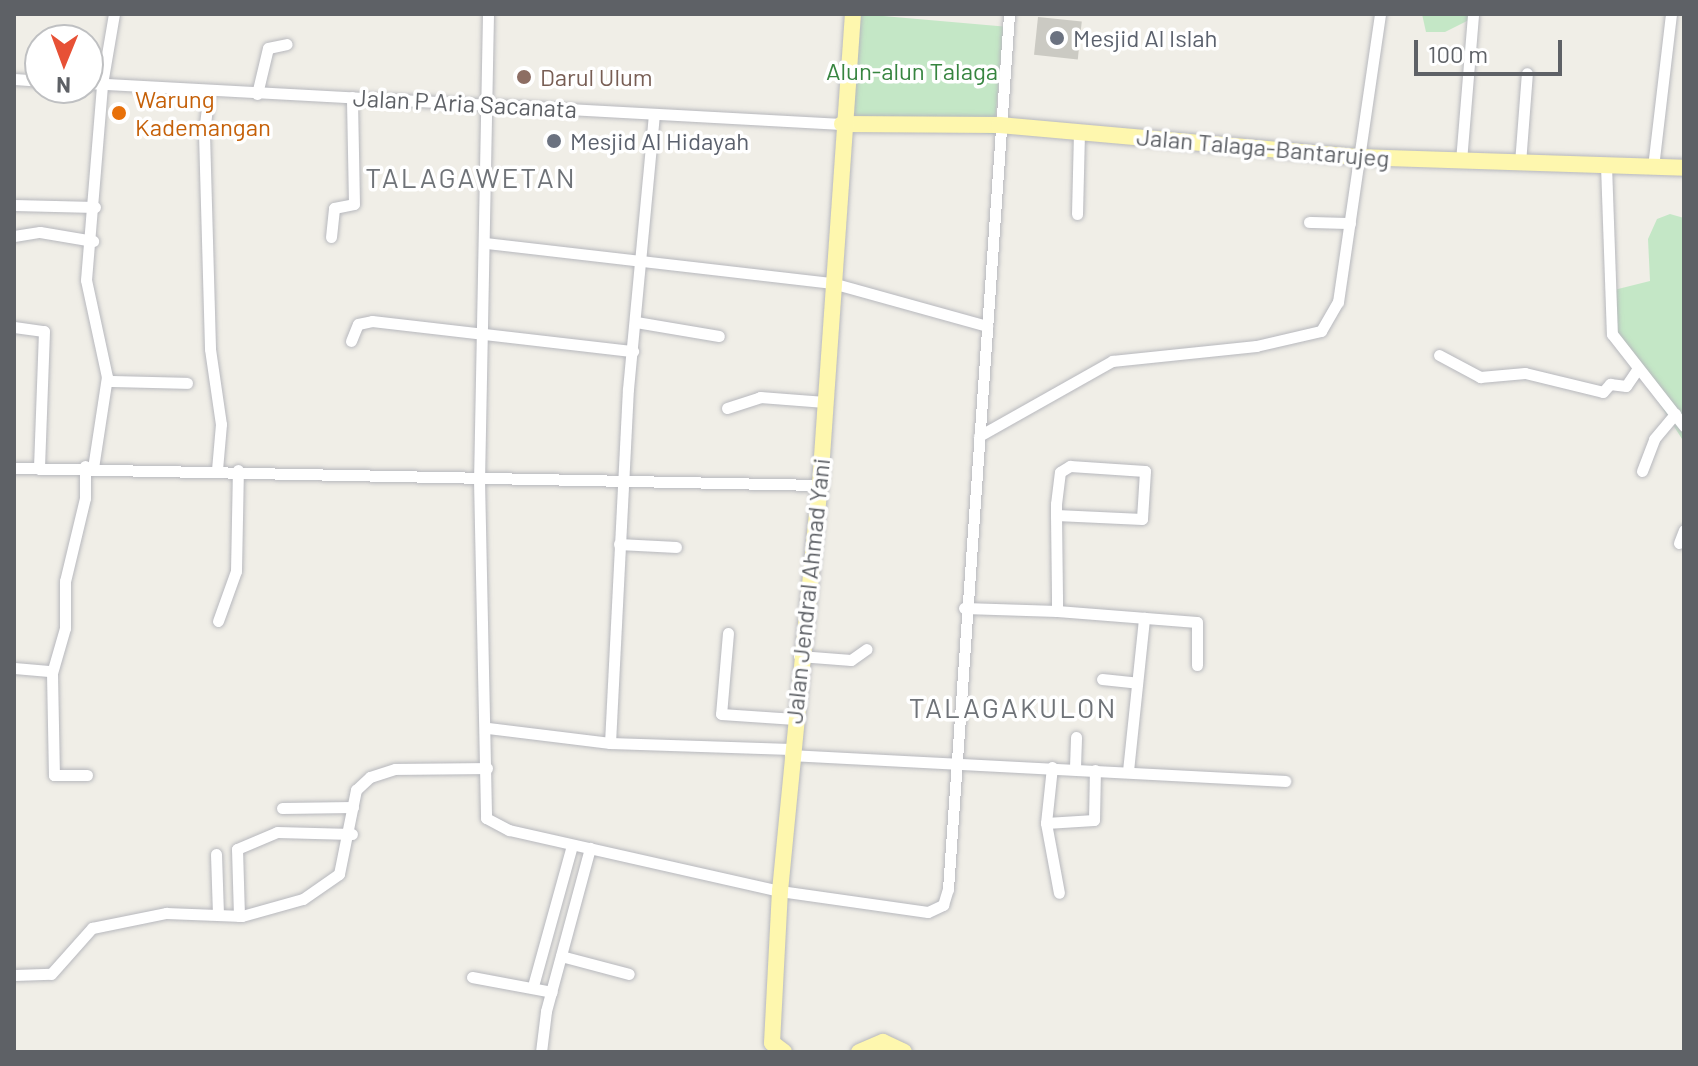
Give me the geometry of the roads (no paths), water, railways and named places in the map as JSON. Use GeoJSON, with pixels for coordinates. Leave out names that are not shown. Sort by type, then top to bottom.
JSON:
{"type":"FeatureCollection","features":[{"type":"Feature","properties":{"kind":"main road","name":"Jalan Jendral Ahmad Yani"},"geometry":{"type":"LineString","coordinates":[[784,1052],[772,1043],[780,891],[799,656],[820,485],[842,124],[853,14]]}},
{"type":"Feature","properties":{"kind":"main road","name":"Jalan Talaga-Bantarujeg"},"geometry":{"type":"LineString","coordinates":[[842,124],[999,125],[1357,157],[1684,168]]}},
{"type":"Feature","properties":{"kind":"main road"},"geometry":{"type":"LineString","coordinates":[[859,1052],[883,1042],[904,1052]]}},
{"type":"Feature","properties":{"kind":"street"},"geometry":{"type":"LineString","coordinates":[[104,72],[114,14]]}},
{"type":"Feature","properties":{"kind":"street"},"geometry":{"type":"LineString","coordinates":[[488,14],[486,243],[480,337],[479,479],[489,822],[572,845],[780,891],[939,909],[948,889],[964,608],[1009,14]]}},
{"type":"Feature","properties":{"kind":"street"},"geometry":{"type":"LineString","coordinates":[[979,436],[1112,361],[1281,343],[1321,331],[1338,302],[1380,14]]}},
{"type":"Feature","properties":{"kind":"street"},"geometry":{"type":"LineString","coordinates":[[1461,161],[1473,14]]}},
{"type":"Feature","properties":{"kind":"street"},"geometry":{"type":"LineString","coordinates":[[1653,167],[1673,14],[1684,15]]}},
{"type":"Feature","properties":{"kind":"street"},"geometry":{"type":"LineString","coordinates":[[257,94],[268,48],[287,44]]}},
{"type":"Feature","properties":{"kind":"street"},"geometry":{"type":"LineString","coordinates":[[1520,163],[1527,73]]}},
{"type":"Feature","properties":{"kind":"street","name":"Jalan P Aria Sacanata"},"geometry":{"type":"LineString","coordinates":[[104,84],[842,124]]}},
{"type":"Feature","properties":{"kind":"street"},"geometry":{"type":"LineString","coordinates":[[209,91],[204,133],[210,349],[221,424],[217,470]]}},
{"type":"Feature","properties":{"kind":"street"},"geometry":{"type":"LineString","coordinates":[[331,237],[334,208],[354,204],[352,97]]}},
{"type":"Feature","properties":{"kind":"street"},"geometry":{"type":"LineString","coordinates":[[87,775],[54,775],[52,671],[65,628],[65,581],[85,498],[107,381],[86,289],[93,241],[101,104]]}},
{"type":"Feature","properties":{"kind":"street"},"geometry":{"type":"LineString","coordinates":[[610,743],[623,482],[654,114]]}},
{"type":"Feature","properties":{"kind":"street"},"geometry":{"type":"LineString","coordinates":[[1077,214],[1079,132]]}},
{"type":"Feature","properties":{"kind":"street"},"geometry":{"type":"LineString","coordinates":[[1606,165],[1607,312],[1612,334],[1636,371],[1684,426]]}},
{"type":"Feature","properties":{"kind":"street"},"geometry":{"type":"LineString","coordinates":[[14,205],[95,207]]}},
{"type":"Feature","properties":{"kind":"street"},"geometry":{"type":"LineString","coordinates":[[1309,222],[1350,223]]}},
{"type":"Feature","properties":{"kind":"street"},"geometry":{"type":"LineString","coordinates":[[14,236],[40,232],[93,241]]}},
{"type":"Feature","properties":{"kind":"street"},"geometry":{"type":"LineString","coordinates":[[486,243],[832,283],[987,326]]}},
{"type":"Feature","properties":{"kind":"street"},"geometry":{"type":"LineString","coordinates":[[351,341],[364,321],[480,337],[633,351]]}},
{"type":"Feature","properties":{"kind":"street"},"geometry":{"type":"LineString","coordinates":[[636,322],[719,336]]}},
{"type":"Feature","properties":{"kind":"street"},"geometry":{"type":"LineString","coordinates":[[14,327],[44,331],[39,469]]}},
{"type":"Feature","properties":{"kind":"street"},"geometry":{"type":"LineString","coordinates":[[1439,355],[1480,377],[1525,373],[1603,392],[1610,384],[1626,386],[1636,371]]}},
{"type":"Feature","properties":{"kind":"street"},"geometry":{"type":"LineString","coordinates":[[107,381],[187,383]]}},
{"type":"Feature","properties":{"kind":"street"},"geometry":{"type":"LineString","coordinates":[[727,408],[760,397],[825,402]]}},
{"type":"Feature","properties":{"kind":"street"},"geometry":{"type":"LineString","coordinates":[[1642,471],[1654,439],[1675,414]]}},
{"type":"Feature","properties":{"kind":"street"},"geometry":{"type":"LineString","coordinates":[[1056,515],[1142,519],[1145,471],[1063,467],[1056,515],[1057,611]]}},
{"type":"Feature","properties":{"kind":"street"},"geometry":{"type":"LineString","coordinates":[[14,468],[238,470],[479,479],[820,485]]}},
{"type":"Feature","properties":{"kind":"street"},"geometry":{"type":"LineString","coordinates":[[218,621],[236,571],[238,470]]}},
{"type":"Feature","properties":{"kind":"street"},"geometry":{"type":"LineString","coordinates":[[1679,543],[1684,530]]}},
{"type":"Feature","properties":{"kind":"street"},"geometry":{"type":"LineString","coordinates":[[619,544],[676,547]]}},
{"type":"Feature","properties":{"kind":"street"},"geometry":{"type":"LineString","coordinates":[[964,608],[1057,611],[1199,623],[1197,665]]}},
{"type":"Feature","properties":{"kind":"street"},"geometry":{"type":"LineString","coordinates":[[1128,771],[1133,682],[1144,618]]}},
{"type":"Feature","properties":{"kind":"street"},"geometry":{"type":"LineString","coordinates":[[728,633],[719,711],[795,719]]}},
{"type":"Feature","properties":{"kind":"street"},"geometry":{"type":"LineString","coordinates":[[799,656],[851,660],[867,649]]}},
{"type":"Feature","properties":{"kind":"street"},"geometry":{"type":"LineString","coordinates":[[14,668],[52,671]]}},
{"type":"Feature","properties":{"kind":"street"},"geometry":{"type":"LineString","coordinates":[[1102,679],[1133,682]]}},
{"type":"Feature","properties":{"kind":"street"},"geometry":{"type":"LineString","coordinates":[[488,728],[610,743],[1285,781]]}},
{"type":"Feature","properties":{"kind":"street"},"geometry":{"type":"LineString","coordinates":[[1075,767],[1076,737]]}},
{"type":"Feature","properties":{"kind":"street"},"geometry":{"type":"LineString","coordinates":[[1052,767],[1046,823],[1059,893]]}},
{"type":"Feature","properties":{"kind":"street"},"geometry":{"type":"LineString","coordinates":[[14,975],[46,977],[92,928],[166,913],[239,916],[276,910],[333,883],[352,834],[357,788],[385,770],[487,768]]}},
{"type":"Feature","properties":{"kind":"street"},"geometry":{"type":"LineString","coordinates":[[1046,823],[1094,820],[1095,770]]}},
{"type":"Feature","properties":{"kind":"street"},"geometry":{"type":"LineString","coordinates":[[282,808],[353,807]]}},
{"type":"Feature","properties":{"kind":"street"},"geometry":{"type":"LineString","coordinates":[[239,916],[237,849],[277,832],[352,834]]}},
{"type":"Feature","properties":{"kind":"street"},"geometry":{"type":"LineString","coordinates":[[533,986],[572,845]]}},
{"type":"Feature","properties":{"kind":"street"},"geometry":{"type":"LineString","coordinates":[[541,1052],[552,992],[590,848]]}},
{"type":"Feature","properties":{"kind":"street"},"geometry":{"type":"LineString","coordinates":[[216,854],[218,915]]}},
{"type":"Feature","properties":{"kind":"street"},"geometry":{"type":"LineString","coordinates":[[561,956],[629,974]]}},
{"type":"Feature","properties":{"kind":"street"},"geometry":{"type":"LineString","coordinates":[[472,977],[552,992]]}},
{"type":"Feature","properties":{"kind":"place","name":"Mesjid Al Islah"},"geometry":{"type":"Point","coordinates":[1057,38]}},
{"type":"Feature","properties":{"kind":"place","name":"Darul Ulum"},"geometry":{"type":"Point","coordinates":[524,77]}},
{"type":"Feature","properties":{"kind":"place","name":"Warung Kademangan"},"geometry":{"type":"Point","coordinates":[119,113]}},
{"type":"Feature","properties":{"kind":"place","name":"Mesjid Al Hidayah"},"geometry":{"type":"Point","coordinates":[554,141]}},
{"type":"Feature","properties":{"kind":"district","name":"TALAGAWETAN"},"geometry":{"type":"Point","coordinates":[471,177]}},
{"type":"Feature","properties":{"kind":"district","name":"TALAGAKULON"},"geometry":{"type":"Point","coordinates":[1013,707]}},
{"type":"Feature","properties":{"kind":"park label","name":"Alun-alun Talaga"},"geometry":{"type":"Point","coordinates":[912,71]}}]}
